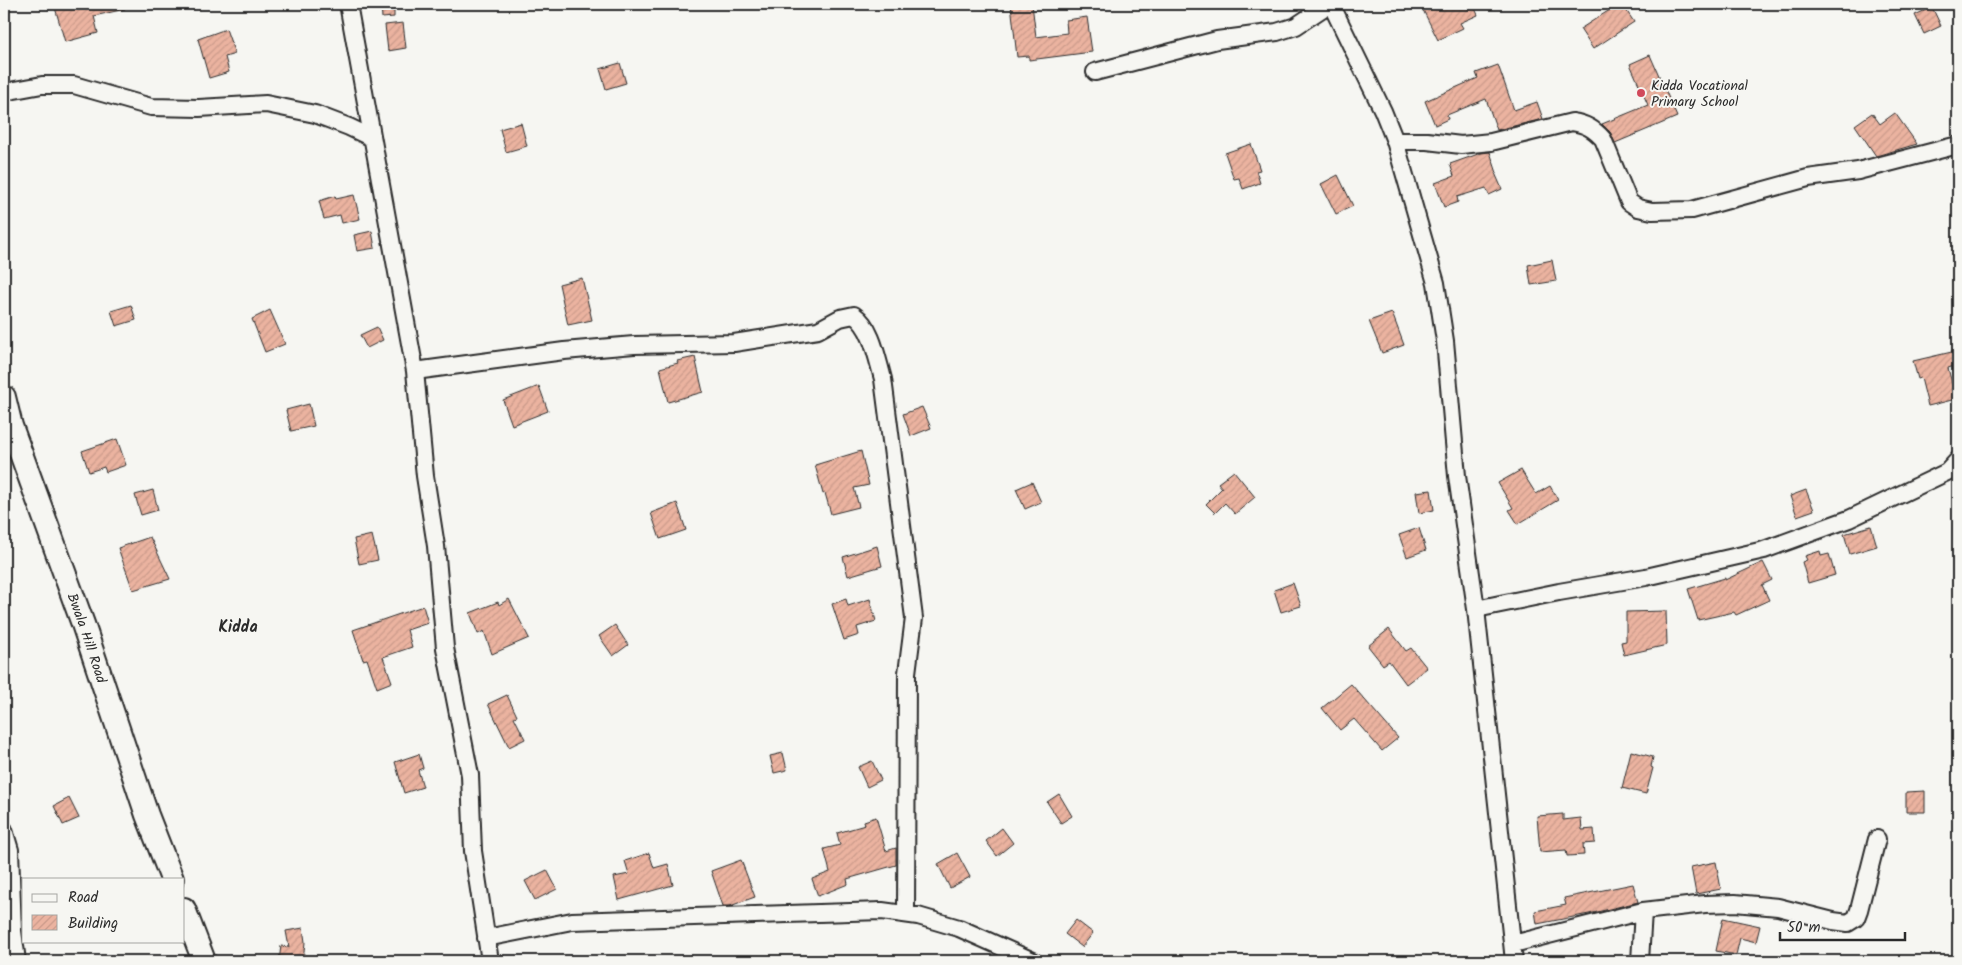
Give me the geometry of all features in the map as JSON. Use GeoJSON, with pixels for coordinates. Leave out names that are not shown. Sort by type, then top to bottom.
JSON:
{"type":"FeatureCollection","features":[{"type":"Feature","properties":{"kind":"street"},"geometry":{"type":"LineString","coordinates":[[348,4],[415,371],[425,476],[436,546],[445,648],[470,776],[473,851],[490,961]]}},
{"type":"Feature","properties":{"kind":"street"},"geometry":{"type":"LineString","coordinates":[[1095,72],[1217,40],[1277,32],[1296,26],[1330,4],[1383,111],[1395,141],[1436,283],[1445,341],[1457,476],[1476,609],[1514,961]]}},
{"type":"Feature","properties":{"kind":"street"},"geometry":{"type":"LineString","coordinates":[[4,92],[42,85],[74,85],[151,107],[199,108],[266,104],[314,114],[372,138]]}},
{"type":"Feature","properties":{"kind":"street"},"geometry":{"type":"LineString","coordinates":[[1395,141],[1427,141],[1462,145],[1491,142],[1572,122],[1585,124],[1596,131],[1603,140],[1629,202],[1638,208],[1652,211],[1692,210],[1808,178],[1858,171],[1958,145]]}},
{"type":"Feature","properties":{"kind":"street"},"geometry":{"type":"LineString","coordinates":[[415,371],[564,351],[634,346],[734,343],[818,330],[840,318],[854,315],[861,320],[874,348],[884,379],[914,618],[907,673],[906,914]]}},
{"type":"Feature","properties":{"kind":"street","name":"Bwala Hill Road"},"geometry":{"type":"LineString","coordinates":[[4,398],[12,426],[147,815],[172,878]]}},
{"type":"Feature","properties":{"kind":"street"},"geometry":{"type":"LineString","coordinates":[[1476,609],[1646,577],[1764,550],[1953,478],[1958,460]]}},
{"type":"Feature","properties":{"kind":"street"},"geometry":{"type":"LineString","coordinates":[[4,830],[10,850],[13,931],[17,961]]}},
{"type":"Feature","properties":{"kind":"street"},"geometry":{"type":"LineString","coordinates":[[1513,944],[1643,911],[1735,903],[1778,907],[1848,923],[1856,918],[1859,910],[1877,839]]}},
{"type":"Feature","properties":{"kind":"street"},"geometry":{"type":"LineString","coordinates":[[486,938],[572,922],[882,911],[918,916],[959,928],[1033,961]]}},
{"type":"Feature","properties":{"kind":"street"},"geometry":{"type":"LineString","coordinates":[[1640,961],[1643,911]]}},
{"type":"Feature","properties":{"kind":"street"},"geometry":{"type":"LineString","coordinates":[[185,912],[204,961]]}},
{"type":"Feature","properties":{"kind":"building"},"geometry":{"type":"Polygon","coordinates":[[[54,4],[124,4],[125,9],[94,16],[98,33],[65,42],[54,4]]]}},
{"type":"Feature","properties":{"kind":"building"},"geometry":{"type":"Polygon","coordinates":[[[381,4],[394,4],[394,17],[382,18],[381,4]]]}},
{"type":"Feature","properties":{"kind":"building"},"geometry":{"type":"Polygon","coordinates":[[[1011,4],[1032,4],[1036,37],[1067,33],[1066,20],[1087,17],[1092,52],[1029,60],[1029,56],[1017,57],[1011,4]]]}},
{"type":"Feature","properties":{"kind":"building"},"geometry":{"type":"Polygon","coordinates":[[[1420,4],[1473,4],[1478,15],[1460,23],[1463,28],[1438,40],[1420,4]]]}},
{"type":"Feature","properties":{"kind":"building"},"geometry":{"type":"Polygon","coordinates":[[[1619,4],[1622,4],[1634,22],[1593,49],[1580,29],[1619,4]]]}},
{"type":"Feature","properties":{"kind":"building"},"geometry":{"type":"Polygon","coordinates":[[[1932,7],[1941,26],[1924,34],[1915,15],[1932,7]]]}},
{"type":"Feature","properties":{"kind":"building"},"geometry":{"type":"Polygon","coordinates":[[[403,23],[406,48],[388,51],[385,25],[403,23]]]}},
{"type":"Feature","properties":{"kind":"building"},"geometry":{"type":"Polygon","coordinates":[[[226,29],[235,54],[225,57],[229,72],[209,78],[198,39],[226,29]]]}},
{"type":"Feature","properties":{"kind":"building"},"geometry":{"type":"Polygon","coordinates":[[[1650,55],[1677,117],[1615,143],[1610,132],[1602,124],[1648,105],[1630,64],[1650,55]]]}},
{"type":"Feature","properties":{"kind":"building"},"geometry":{"type":"Polygon","coordinates":[[[620,63],[626,83],[606,89],[600,69],[620,63]]]}},
{"type":"Feature","properties":{"kind":"building"},"geometry":{"type":"Polygon","coordinates":[[[1498,65],[1514,110],[1537,102],[1543,119],[1497,130],[1486,99],[1447,115],[1448,119],[1435,125],[1425,101],[1478,78],[1476,73],[1498,65]]]}},
{"type":"Feature","properties":{"kind":"building"},"geometry":{"type":"Polygon","coordinates":[[[1872,113],[1880,124],[1895,113],[1917,144],[1876,156],[1855,125],[1872,113]]]}},
{"type":"Feature","properties":{"kind":"building"},"geometry":{"type":"Polygon","coordinates":[[[521,123],[527,146],[506,152],[500,129],[521,123]]]}},
{"type":"Feature","properties":{"kind":"building"},"geometry":{"type":"Polygon","coordinates":[[[1251,144],[1260,170],[1256,171],[1260,183],[1243,189],[1239,178],[1234,179],[1225,153],[1251,144]]]}},
{"type":"Feature","properties":{"kind":"building"},"geometry":{"type":"Polygon","coordinates":[[[1490,152],[1497,173],[1495,173],[1502,189],[1489,195],[1486,188],[1457,197],[1458,202],[1444,207],[1435,183],[1454,176],[1450,164],[1481,153],[1490,152]]]}},
{"type":"Feature","properties":{"kind":"building"},"geometry":{"type":"Polygon","coordinates":[[[1338,175],[1353,206],[1336,214],[1321,184],[1338,175]]]}},
{"type":"Feature","properties":{"kind":"building"},"geometry":{"type":"Polygon","coordinates":[[[354,195],[360,219],[342,223],[340,215],[324,219],[319,201],[335,196],[336,199],[354,195]]]}},
{"type":"Feature","properties":{"kind":"building"},"geometry":{"type":"Polygon","coordinates":[[[372,231],[375,248],[357,251],[354,235],[372,231]]]}},
{"type":"Feature","properties":{"kind":"building"},"geometry":{"type":"Polygon","coordinates":[[[1552,260],[1556,281],[1531,285],[1528,265],[1552,260]]]}},
{"type":"Feature","properties":{"kind":"building"},"geometry":{"type":"Polygon","coordinates":[[[582,278],[592,320],[568,325],[559,284],[582,278]]]}},
{"type":"Feature","properties":{"kind":"building"},"geometry":{"type":"Polygon","coordinates":[[[131,305],[136,320],[116,326],[111,311],[131,305]]]}},
{"type":"Feature","properties":{"kind":"building"},"geometry":{"type":"Polygon","coordinates":[[[270,310],[285,344],[265,352],[252,319],[270,310]]]}},
{"type":"Feature","properties":{"kind":"building"},"geometry":{"type":"Polygon","coordinates":[[[1392,313],[1404,345],[1382,353],[1369,321],[1392,313]]]}},
{"type":"Feature","properties":{"kind":"building"},"geometry":{"type":"Polygon","coordinates":[[[377,327],[383,340],[367,348],[360,335],[377,327]]]}},
{"type":"Feature","properties":{"kind":"building"},"geometry":{"type":"Polygon","coordinates":[[[1956,351],[1958,365],[1948,368],[1956,399],[1928,406],[1921,378],[1918,379],[1913,361],[1956,351]]]}},
{"type":"Feature","properties":{"kind":"building"},"geometry":{"type":"Polygon","coordinates":[[[695,357],[703,392],[668,402],[660,368],[678,363],[677,361],[695,357]]]}},
{"type":"Feature","properties":{"kind":"building"},"geometry":{"type":"Polygon","coordinates":[[[539,386],[548,411],[512,425],[503,400],[539,386]]]}},
{"type":"Feature","properties":{"kind":"building"},"geometry":{"type":"Polygon","coordinates":[[[309,404],[314,426],[291,431],[286,410],[309,404]]]}},
{"type":"Feature","properties":{"kind":"building"},"geometry":{"type":"Polygon","coordinates":[[[922,407],[931,428],[911,436],[903,414],[922,407]]]}},
{"type":"Feature","properties":{"kind":"building"},"geometry":{"type":"Polygon","coordinates":[[[117,439],[126,465],[106,472],[104,467],[89,472],[82,451],[117,439]]]}},
{"type":"Feature","properties":{"kind":"building"},"geometry":{"type":"Polygon","coordinates":[[[861,451],[869,485],[854,488],[859,507],[831,514],[815,465],[861,451]]]}},
{"type":"Feature","properties":{"kind":"building"},"geometry":{"type":"Polygon","coordinates":[[[1521,470],[1536,494],[1550,486],[1558,500],[1518,524],[1509,510],[1513,508],[1498,483],[1521,470]]]}},
{"type":"Feature","properties":{"kind":"building"},"geometry":{"type":"Polygon","coordinates":[[[1234,471],[1255,497],[1235,514],[1225,503],[1215,513],[1206,504],[1222,488],[1218,483],[1234,471]]]}},
{"type":"Feature","properties":{"kind":"building"},"geometry":{"type":"Polygon","coordinates":[[[1032,482],[1041,502],[1025,509],[1016,489],[1032,482]]]}},
{"type":"Feature","properties":{"kind":"building"},"geometry":{"type":"Polygon","coordinates":[[[153,490],[158,510],[141,515],[135,495],[153,490]]]}},
{"type":"Feature","properties":{"kind":"building"},"geometry":{"type":"Polygon","coordinates":[[[1431,490],[1434,510],[1419,513],[1416,492],[1431,490]]]}},
{"type":"Feature","properties":{"kind":"building"},"geometry":{"type":"Polygon","coordinates":[[[1806,490],[1814,510],[1797,516],[1790,496],[1806,490]]]}},
{"type":"Feature","properties":{"kind":"building"},"geometry":{"type":"Polygon","coordinates":[[[677,503],[686,530],[660,539],[651,513],[677,503]]]}},
{"type":"Feature","properties":{"kind":"building"},"geometry":{"type":"Polygon","coordinates":[[[1871,526],[1877,546],[1850,554],[1844,534],[1871,526]]]}},
{"type":"Feature","properties":{"kind":"building"},"geometry":{"type":"Polygon","coordinates":[[[1419,528],[1426,550],[1407,557],[1399,535],[1419,528]]]}},
{"type":"Feature","properties":{"kind":"building"},"geometry":{"type":"Polygon","coordinates":[[[372,535],[378,560],[359,564],[354,539],[372,535]]]}},
{"type":"Feature","properties":{"kind":"building"},"geometry":{"type":"Polygon","coordinates":[[[150,537],[170,579],[133,590],[118,548],[150,537]]]}},
{"type":"Feature","properties":{"kind":"building"},"geometry":{"type":"Polygon","coordinates":[[[877,546],[882,566],[848,576],[843,557],[877,546]]]}},
{"type":"Feature","properties":{"kind":"building"},"geometry":{"type":"Polygon","coordinates":[[[1820,551],[1821,556],[1829,554],[1835,575],[1808,583],[1802,562],[1807,560],[1805,556],[1820,551]]]}},
{"type":"Feature","properties":{"kind":"building"},"geometry":{"type":"Polygon","coordinates":[[[1763,562],[1772,580],[1762,585],[1769,600],[1736,615],[1734,612],[1698,620],[1688,589],[1725,578],[1725,580],[1763,562]]]}},
{"type":"Feature","properties":{"kind":"building"},"geometry":{"type":"Polygon","coordinates":[[[1293,583],[1301,606],[1281,612],[1274,590],[1293,583]]]}},
{"type":"Feature","properties":{"kind":"building"},"geometry":{"type":"Polygon","coordinates":[[[509,599],[529,638],[492,654],[484,631],[478,634],[470,613],[498,602],[499,605],[509,599]]]}},
{"type":"Feature","properties":{"kind":"building"},"geometry":{"type":"Polygon","coordinates":[[[846,599],[848,606],[870,599],[876,621],[857,627],[859,635],[844,640],[832,604],[846,599]]]}},
{"type":"Feature","properties":{"kind":"building"},"geometry":{"type":"Polygon","coordinates":[[[423,606],[428,623],[407,630],[412,647],[383,657],[392,682],[377,688],[367,659],[363,660],[353,630],[423,606]]]}},
{"type":"Feature","properties":{"kind":"building"},"geometry":{"type":"Polygon","coordinates":[[[1666,611],[1667,645],[1624,655],[1621,642],[1626,641],[1626,612],[1666,611]]]}},
{"type":"Feature","properties":{"kind":"building"},"geometry":{"type":"Polygon","coordinates":[[[615,625],[628,645],[613,656],[599,636],[615,625]]]}},
{"type":"Feature","properties":{"kind":"building"},"geometry":{"type":"Polygon","coordinates":[[[1389,629],[1406,651],[1411,648],[1427,668],[1406,684],[1389,661],[1383,665],[1368,646],[1389,629]]]}},
{"type":"Feature","properties":{"kind":"building"},"geometry":{"type":"Polygon","coordinates":[[[1351,684],[1398,738],[1382,751],[1354,719],[1340,730],[1322,708],[1351,684]]]}},
{"type":"Feature","properties":{"kind":"building"},"geometry":{"type":"Polygon","coordinates":[[[507,695],[517,716],[514,717],[525,739],[509,747],[488,704],[507,695]]]}},
{"type":"Feature","properties":{"kind":"building"},"geometry":{"type":"Polygon","coordinates":[[[1631,751],[1653,757],[1651,767],[1653,768],[1646,794],[1622,788],[1631,751]]]}},
{"type":"Feature","properties":{"kind":"building"},"geometry":{"type":"Polygon","coordinates":[[[783,753],[787,770],[774,773],[770,756],[783,753]]]}},
{"type":"Feature","properties":{"kind":"building"},"geometry":{"type":"Polygon","coordinates":[[[419,754],[423,768],[418,770],[423,787],[404,793],[395,762],[419,754]]]}},
{"type":"Feature","properties":{"kind":"building"},"geometry":{"type":"Polygon","coordinates":[[[872,761],[881,780],[867,787],[858,767],[872,761]]]}},
{"type":"Feature","properties":{"kind":"building"},"geometry":{"type":"Polygon","coordinates":[[[1925,791],[1925,812],[1906,812],[1906,792],[1925,791]]]}},
{"type":"Feature","properties":{"kind":"building"},"geometry":{"type":"Polygon","coordinates":[[[1059,794],[1072,816],[1061,823],[1047,802],[1059,794]]]}},
{"type":"Feature","properties":{"kind":"building"},"geometry":{"type":"Polygon","coordinates":[[[69,798],[79,818],[63,825],[54,806],[69,798]]]}},
{"type":"Feature","properties":{"kind":"building"},"geometry":{"type":"Polygon","coordinates":[[[1563,814],[1563,820],[1581,818],[1582,830],[1594,829],[1595,843],[1583,844],[1584,855],[1567,856],[1566,850],[1540,852],[1537,816],[1563,814]]]}},
{"type":"Feature","properties":{"kind":"building"},"geometry":{"type":"Polygon","coordinates":[[[876,817],[886,851],[896,848],[896,865],[847,879],[848,884],[818,896],[812,879],[830,872],[824,849],[840,845],[837,833],[865,825],[864,821],[876,817]]]}},
{"type":"Feature","properties":{"kind":"building"},"geometry":{"type":"Polygon","coordinates":[[[1002,828],[1013,843],[997,856],[986,841],[1002,828]]]}},
{"type":"Feature","properties":{"kind":"building"},"geometry":{"type":"Polygon","coordinates":[[[649,853],[654,868],[668,864],[673,885],[619,900],[614,877],[629,874],[625,861],[649,853]]]}},
{"type":"Feature","properties":{"kind":"building"},"geometry":{"type":"Polygon","coordinates":[[[957,853],[970,877],[950,888],[938,864],[957,853]]]}},
{"type":"Feature","properties":{"kind":"building"},"geometry":{"type":"Polygon","coordinates":[[[741,860],[755,897],[730,906],[723,906],[711,871],[741,860]]]}},
{"type":"Feature","properties":{"kind":"building"},"geometry":{"type":"Polygon","coordinates":[[[1716,862],[1721,889],[1696,894],[1691,867],[1716,862]]]}},
{"type":"Feature","properties":{"kind":"building"},"geometry":{"type":"Polygon","coordinates":[[[547,870],[557,889],[535,900],[525,881],[547,870]]]}},
{"type":"Feature","properties":{"kind":"building"},"geometry":{"type":"Polygon","coordinates":[[[1633,884],[1638,902],[1537,924],[1535,911],[1566,905],[1564,898],[1633,884]]]}},
{"type":"Feature","properties":{"kind":"building"},"geometry":{"type":"Polygon","coordinates":[[[1723,918],[1760,926],[1756,942],[1740,938],[1736,955],[1716,951],[1723,918]]]}},
{"type":"Feature","properties":{"kind":"building"},"geometry":{"type":"Polygon","coordinates":[[[1076,920],[1093,933],[1082,947],[1065,934],[1076,920]]]}},
{"type":"Feature","properties":{"kind":"building"},"geometry":{"type":"Polygon","coordinates":[[[303,928],[305,942],[303,961],[279,961],[281,946],[289,947],[286,931],[303,928]]]}},
{"type":"Feature","properties":{"kind":"place","name":"Kidda Vocational Primary School"},"geometry":{"type":"Point","coordinates":[1641,93]}},
{"type":"Feature","properties":{"kind":"district","name":"Kidda"},"geometry":{"type":"Point","coordinates":[238,626]}}]}
